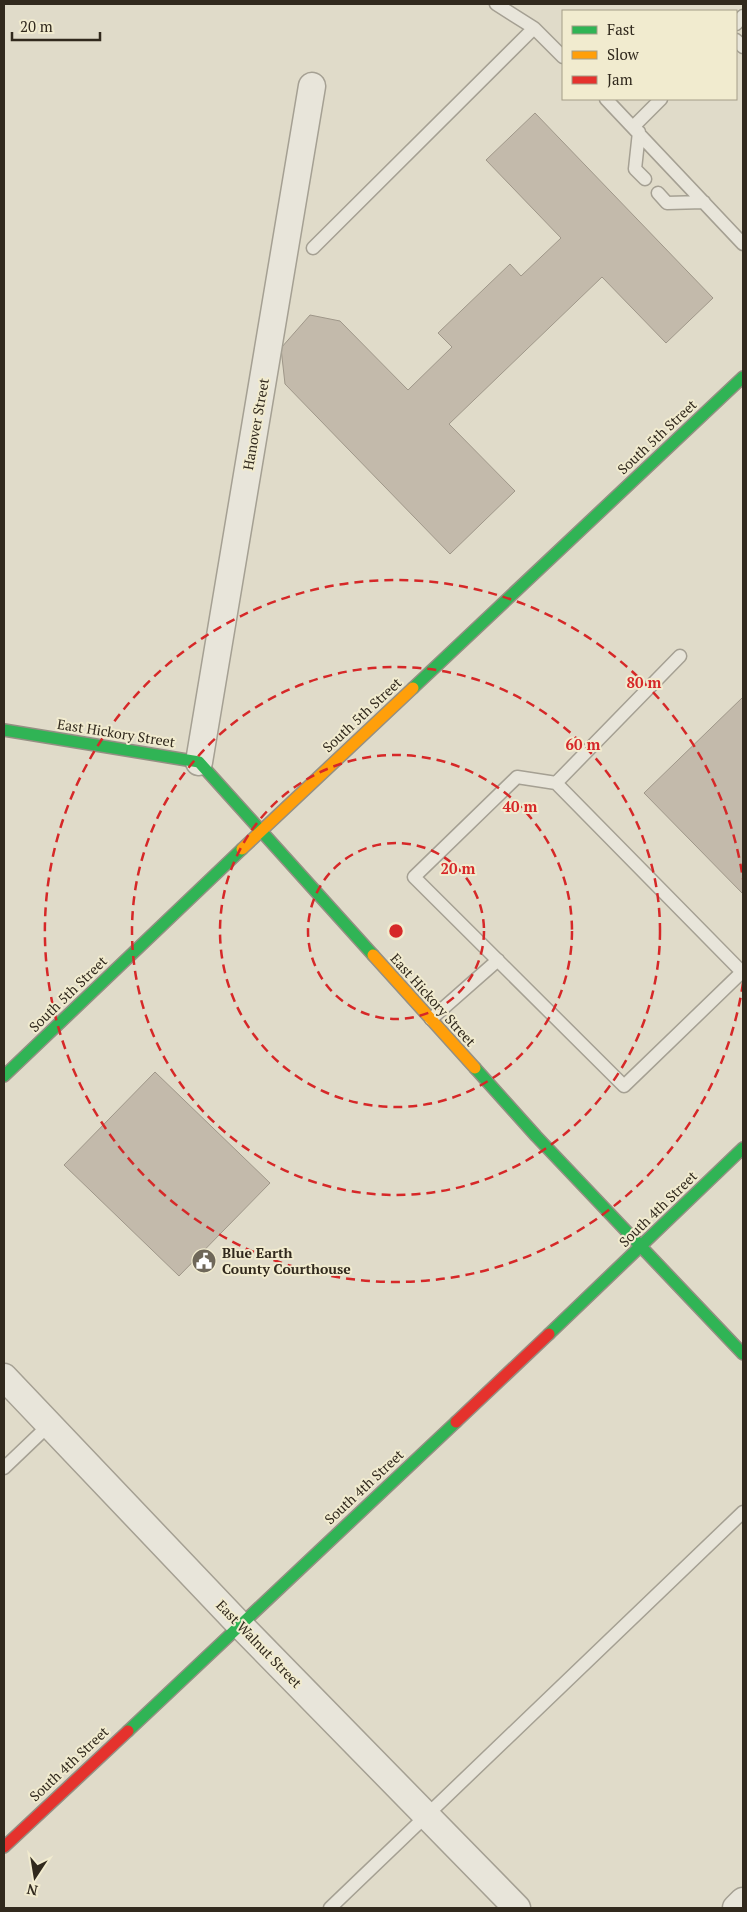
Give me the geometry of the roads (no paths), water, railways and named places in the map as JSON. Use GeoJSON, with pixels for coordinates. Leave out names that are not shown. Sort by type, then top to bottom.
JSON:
{"type":"FeatureCollection","features":[{"type":"Feature","properties":{"kind":"street","name":"Hanover Street"},"geometry":{"type":"LineString","coordinates":[[199,762],[312,86]]}},
{"type":"Feature","properties":{"kind":"street","name":"South 5th Street"},"geometry":{"type":"LineString","coordinates":[[4,1076],[260,831],[743,378]]}},
{"type":"Feature","properties":{"kind":"street","name":"East Hickory Street"},"geometry":{"type":"LineString","coordinates":[[4,730],[199,762],[641,1248],[743,1354]]}},
{"type":"Feature","properties":{"kind":"street","name":"South 4th Street"},"geometry":{"type":"LineString","coordinates":[[4,1846],[641,1248],[743,1148]]}},
{"type":"Feature","properties":{"kind":"street","name":"East Walnut Street"},"geometry":{"type":"LineString","coordinates":[[4,1377],[239,1624],[517,1908]]}},
{"type":"Feature","properties":{"kind":"street"},"geometry":{"type":"LineString","coordinates":[[736,1908],[743,1902]]}},
{"type":"Feature","properties":{"kind":"lane"},"geometry":{"type":"LineString","coordinates":[[496,4],[534,28],[562,56]]}},
{"type":"Feature","properties":{"kind":"lane"},"geometry":{"type":"LineString","coordinates":[[313,248],[534,28]]}},
{"type":"Feature","properties":{"kind":"lane"},"geometry":{"type":"LineString","coordinates":[[607,100],[743,244]]}},
{"type":"Feature","properties":{"kind":"lane"},"geometry":{"type":"LineString","coordinates":[[645,179],[635,169],[636,129],[660,100]]}},
{"type":"Feature","properties":{"kind":"lane"},"geometry":{"type":"LineString","coordinates":[[658,194],[667,204],[704,202]]}},
{"type":"Feature","properties":{"kind":"lane"},"geometry":{"type":"LineString","coordinates":[[556,783],[680,656]]}},
{"type":"Feature","properties":{"kind":"lane"},"geometry":{"type":"LineString","coordinates":[[517,777],[556,783],[742,972],[624,1086],[498,960],[414,876],[517,777]]}},
{"type":"Feature","properties":{"kind":"lane"},"geometry":{"type":"LineString","coordinates":[[431,1019],[498,960]]}},
{"type":"Feature","properties":{"kind":"lane"},"geometry":{"type":"LineString","coordinates":[[4,1468],[49,1425]]}},
{"type":"Feature","properties":{"kind":"lane"},"geometry":{"type":"LineString","coordinates":[[330,1908],[743,1512]]}},
{"type":"Feature","properties":{"kind":"place","name":"Blue Earth County Courthouse"},"geometry":{"type":"Point","coordinates":[204,1261]}}]}
